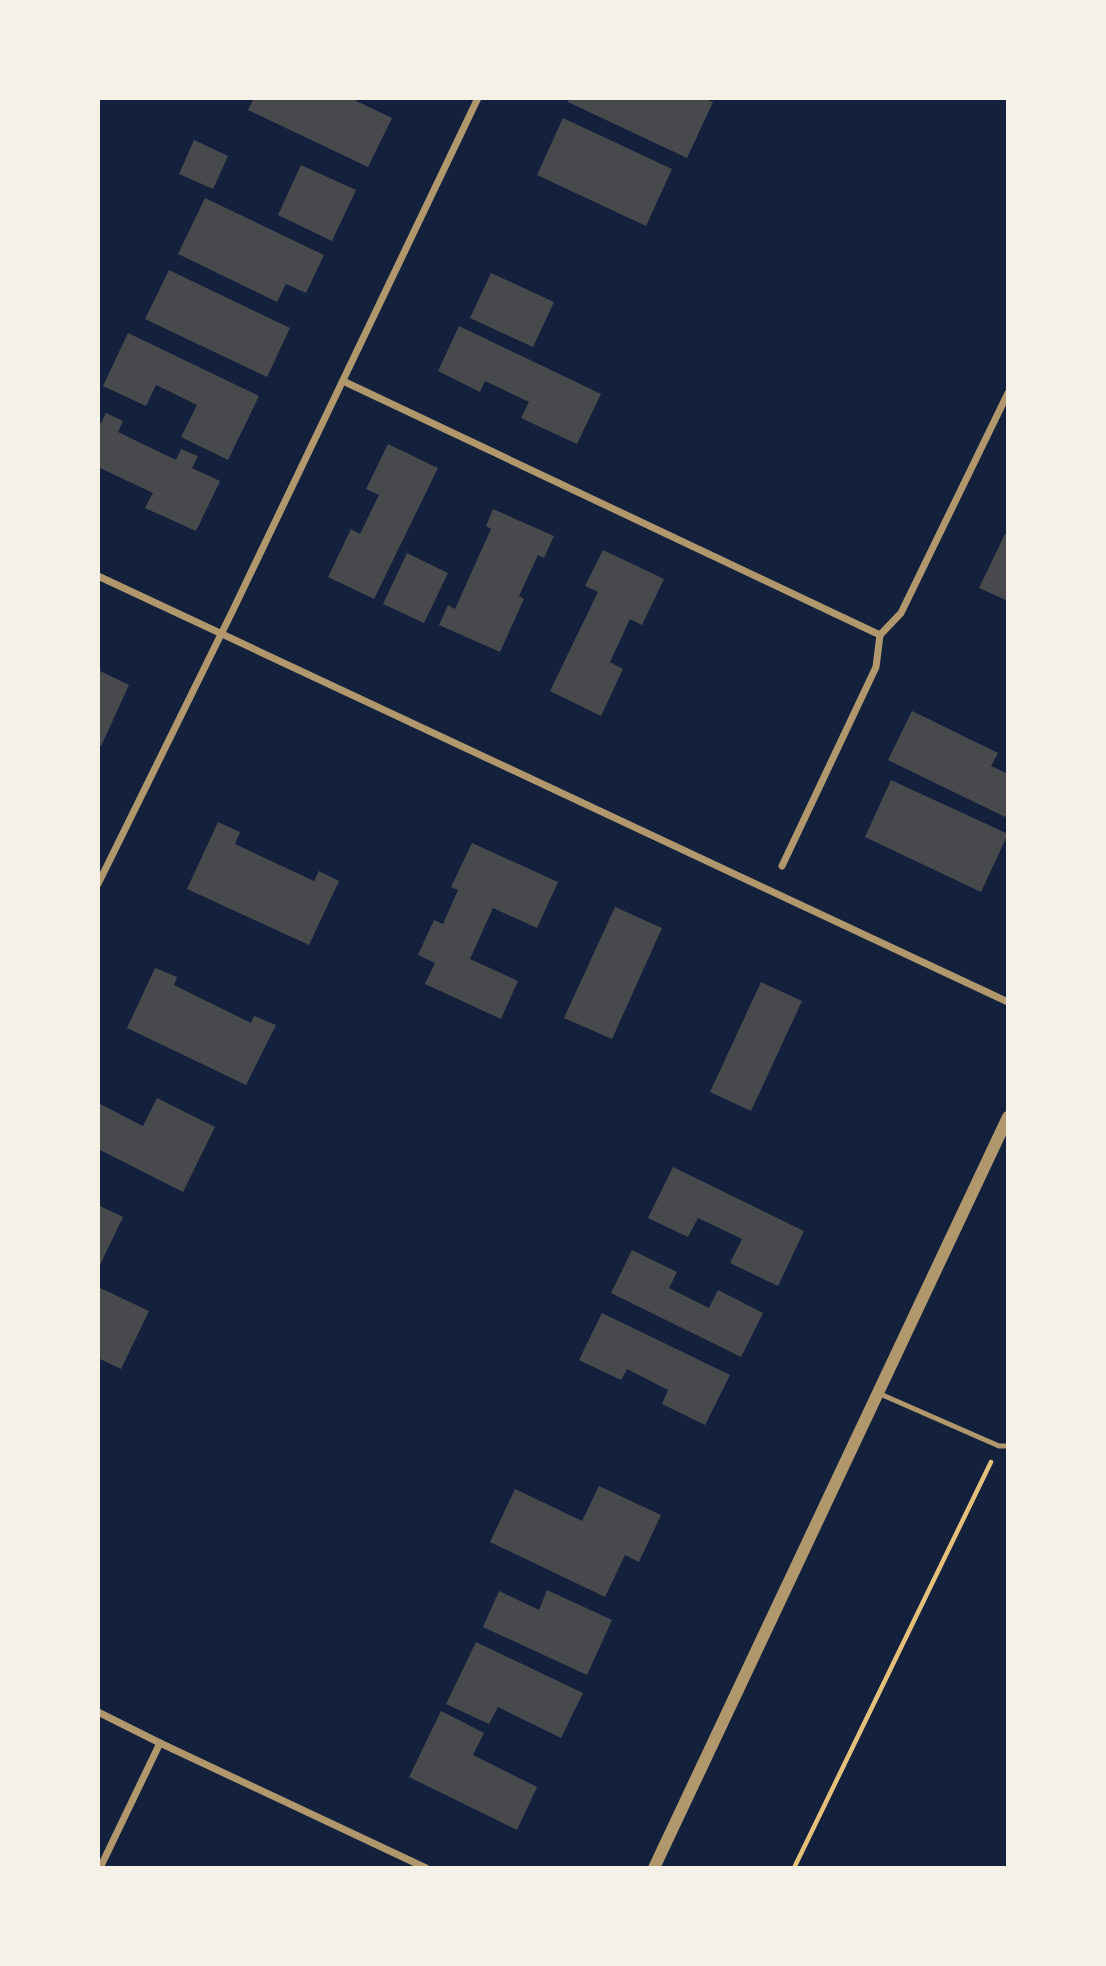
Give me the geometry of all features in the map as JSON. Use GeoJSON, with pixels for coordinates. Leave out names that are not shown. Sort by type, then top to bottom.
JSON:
{"type":"FeatureCollection","features":[{"type":"Feature","properties":{"kind":"street"},"geometry":{"type":"LineString","coordinates":[[98,884],[478,98]]}},
{"type":"Feature","properties":{"kind":"street"},"geometry":{"type":"LineString","coordinates":[[343,381],[880,635]]}},
{"type":"Feature","properties":{"kind":"street"},"geometry":{"type":"LineString","coordinates":[[782,866],[876,667],[880,635],[901,613],[1008,393]]}},
{"type":"Feature","properties":{"kind":"street"},"geometry":{"type":"LineString","coordinates":[[98,576],[1008,1002]]}},
{"type":"Feature","properties":{"kind":"street"},"geometry":{"type":"LineString","coordinates":[[654,1868],[1008,1117]]}},
{"type":"Feature","properties":{"kind":"street"},"geometry":{"type":"LineString","coordinates":[[98,1712],[160,1744],[426,1868]]}},
{"type":"Feature","properties":{"kind":"street"},"geometry":{"type":"LineString","coordinates":[[100,1868],[160,1744]]}},
{"type":"Feature","properties":{"kind":"lane"},"geometry":{"type":"LineString","coordinates":[[877,1393],[999,1446],[1008,1446]]}},
{"type":"Feature","properties":{"kind":"path"},"geometry":{"type":"LineString","coordinates":[[794,1868],[999,1446]]}},
{"type":"Feature","properties":{"kind":"building"},"geometry":{"type":"Polygon","coordinates":[[[254,98],[350,98],[392,118],[368,167],[248,110],[254,98]]]}},
{"type":"Feature","properties":{"kind":"building"},"geometry":{"type":"Polygon","coordinates":[[[570,98],[703,98],[713,102],[687,158],[568,102],[570,98]]]}},
{"type":"Feature","properties":{"kind":"building"},"geometry":{"type":"Polygon","coordinates":[[[563,118],[672,169],[646,226],[537,175],[563,118]]]}},
{"type":"Feature","properties":{"kind":"building"},"geometry":{"type":"Polygon","coordinates":[[[194,140],[228,156],[213,189],[179,174],[194,140]]]}},
{"type":"Feature","properties":{"kind":"building"},"geometry":{"type":"Polygon","coordinates":[[[301,165],[356,190],[332,241],[278,215],[301,165]]]}},
{"type":"Feature","properties":{"kind":"building"},"geometry":{"type":"Polygon","coordinates":[[[205,198],[324,255],[306,293],[286,284],[277,302],[178,254],[205,198]]]}},
{"type":"Feature","properties":{"kind":"building"},"geometry":{"type":"Polygon","coordinates":[[[169,270],[290,328],[267,377],[145,319],[169,270]]]}},
{"type":"Feature","properties":{"kind":"building"},"geometry":{"type":"Polygon","coordinates":[[[491,273],[554,302],[533,347],[470,318],[491,273]]]}},
{"type":"Feature","properties":{"kind":"building"},"geometry":{"type":"Polygon","coordinates":[[[459,326],[601,394],[577,444],[521,418],[529,402],[485,381],[480,392],[438,371],[459,326]]]}},
{"type":"Feature","properties":{"kind":"building"},"geometry":{"type":"Polygon","coordinates":[[[128,333],[259,396],[228,460],[181,437],[197,405],[156,385],[146,406],[103,386],[128,333]]]}},
{"type":"Feature","properties":{"kind":"building"},"geometry":{"type":"Polygon","coordinates":[[[106,413],[123,421],[118,432],[176,460],[181,449],[198,456],[192,468],[220,481],[196,531],[145,508],[153,493],[98,467],[98,422],[101,423],[106,413]]]}},
{"type":"Feature","properties":{"kind":"building"},"geometry":{"type":"Polygon","coordinates":[[[388,444],[438,468],[374,599],[328,577],[351,529],[360,534],[379,495],[366,489],[388,444]]]}},
{"type":"Feature","properties":{"kind":"building"},"geometry":{"type":"Polygon","coordinates":[[[493,509],[554,536],[544,558],[538,555],[519,596],[524,599],[500,652],[439,625],[448,605],[455,609],[491,529],[486,526],[493,509]]]}},
{"type":"Feature","properties":{"kind":"building"},"geometry":{"type":"Polygon","coordinates":[[[1005,534],[1008,535],[1008,601],[979,588],[1005,534]]]}},
{"type":"Feature","properties":{"kind":"building"},"geometry":{"type":"Polygon","coordinates":[[[603,550],[664,579],[642,625],[630,619],[610,662],[623,669],[601,716],[550,691],[598,592],[585,586],[603,550]]]}},
{"type":"Feature","properties":{"kind":"building"},"geometry":{"type":"Polygon","coordinates":[[[407,553],[448,573],[424,623],[383,604],[407,553]]]}},
{"type":"Feature","properties":{"kind":"building"},"geometry":{"type":"Polygon","coordinates":[[[98,670],[129,685],[101,746],[98,744],[98,670]]]}},
{"type":"Feature","properties":{"kind":"building"},"geometry":{"type":"Polygon","coordinates":[[[912,711],[998,753],[991,766],[1008,774],[1008,811],[1005,817],[888,760],[912,711]]]}},
{"type":"Feature","properties":{"kind":"building"},"geometry":{"type":"Polygon","coordinates":[[[891,780],[1008,834],[981,892],[865,837],[891,780]]]}},
{"type":"Feature","properties":{"kind":"building"},"geometry":{"type":"Polygon","coordinates":[[[218,822],[240,832],[235,844],[314,881],[319,871],[339,881],[309,945],[187,889],[218,822]]]}},
{"type":"Feature","properties":{"kind":"building"},"geometry":{"type":"Polygon","coordinates":[[[472,843],[558,882],[537,928],[493,908],[470,959],[518,981],[501,1019],[425,984],[435,963],[418,955],[434,920],[443,924],[458,890],[451,887],[472,843]]]}},
{"type":"Feature","properties":{"kind":"building"},"geometry":{"type":"Polygon","coordinates":[[[615,907],[662,928],[612,1039],[564,1018],[615,907]]]}},
{"type":"Feature","properties":{"kind":"building"},"geometry":{"type":"Polygon","coordinates":[[[155,968],[177,977],[174,985],[251,1023],[254,1016],[276,1025],[246,1085],[127,1028],[155,968]]]}},
{"type":"Feature","properties":{"kind":"building"},"geometry":{"type":"Polygon","coordinates":[[[761,982],[802,1001],[751,1111],[710,1092],[761,982]]]}},
{"type":"Feature","properties":{"kind":"building"},"geometry":{"type":"Polygon","coordinates":[[[157,1098],[215,1127],[183,1192],[98,1149],[98,1103],[143,1126],[157,1098]]]}},
{"type":"Feature","properties":{"kind":"building"},"geometry":{"type":"Polygon","coordinates":[[[673,1167],[804,1231],[778,1286],[730,1263],[742,1239],[698,1218],[688,1237],[648,1218],[673,1167]]]}},
{"type":"Feature","properties":{"kind":"building"},"geometry":{"type":"Polygon","coordinates":[[[98,1205],[123,1217],[98,1269],[98,1205]]]}},
{"type":"Feature","properties":{"kind":"building"},"geometry":{"type":"Polygon","coordinates":[[[632,1250],[677,1272],[669,1288],[709,1308],[718,1290],[763,1313],[741,1357],[611,1293],[632,1250]]]}},
{"type":"Feature","properties":{"kind":"building"},"geometry":{"type":"Polygon","coordinates":[[[98,1287],[149,1311],[121,1369],[98,1358],[98,1287]]]}},
{"type":"Feature","properties":{"kind":"building"},"geometry":{"type":"Polygon","coordinates":[[[602,1313],[730,1375],[705,1425],[662,1404],[668,1390],[627,1369],[621,1380],[579,1360],[602,1313]]]}},
{"type":"Feature","properties":{"kind":"building"},"geometry":{"type":"Polygon","coordinates":[[[599,1486],[661,1515],[639,1562],[625,1555],[605,1597],[490,1542],[515,1489],[582,1521],[599,1486]]]}},
{"type":"Feature","properties":{"kind":"building"},"geometry":{"type":"Polygon","coordinates":[[[547,1590],[612,1620],[587,1675],[483,1627],[499,1591],[539,1610],[547,1590]]]}},
{"type":"Feature","properties":{"kind":"building"},"geometry":{"type":"Polygon","coordinates":[[[476,1642],[583,1693],[561,1738],[498,1707],[489,1724],[446,1704],[476,1642]]]}},
{"type":"Feature","properties":{"kind":"building"},"geometry":{"type":"Polygon","coordinates":[[[441,1711],[484,1733],[473,1755],[537,1787],[517,1830],[409,1777],[441,1711]]]}}]}
